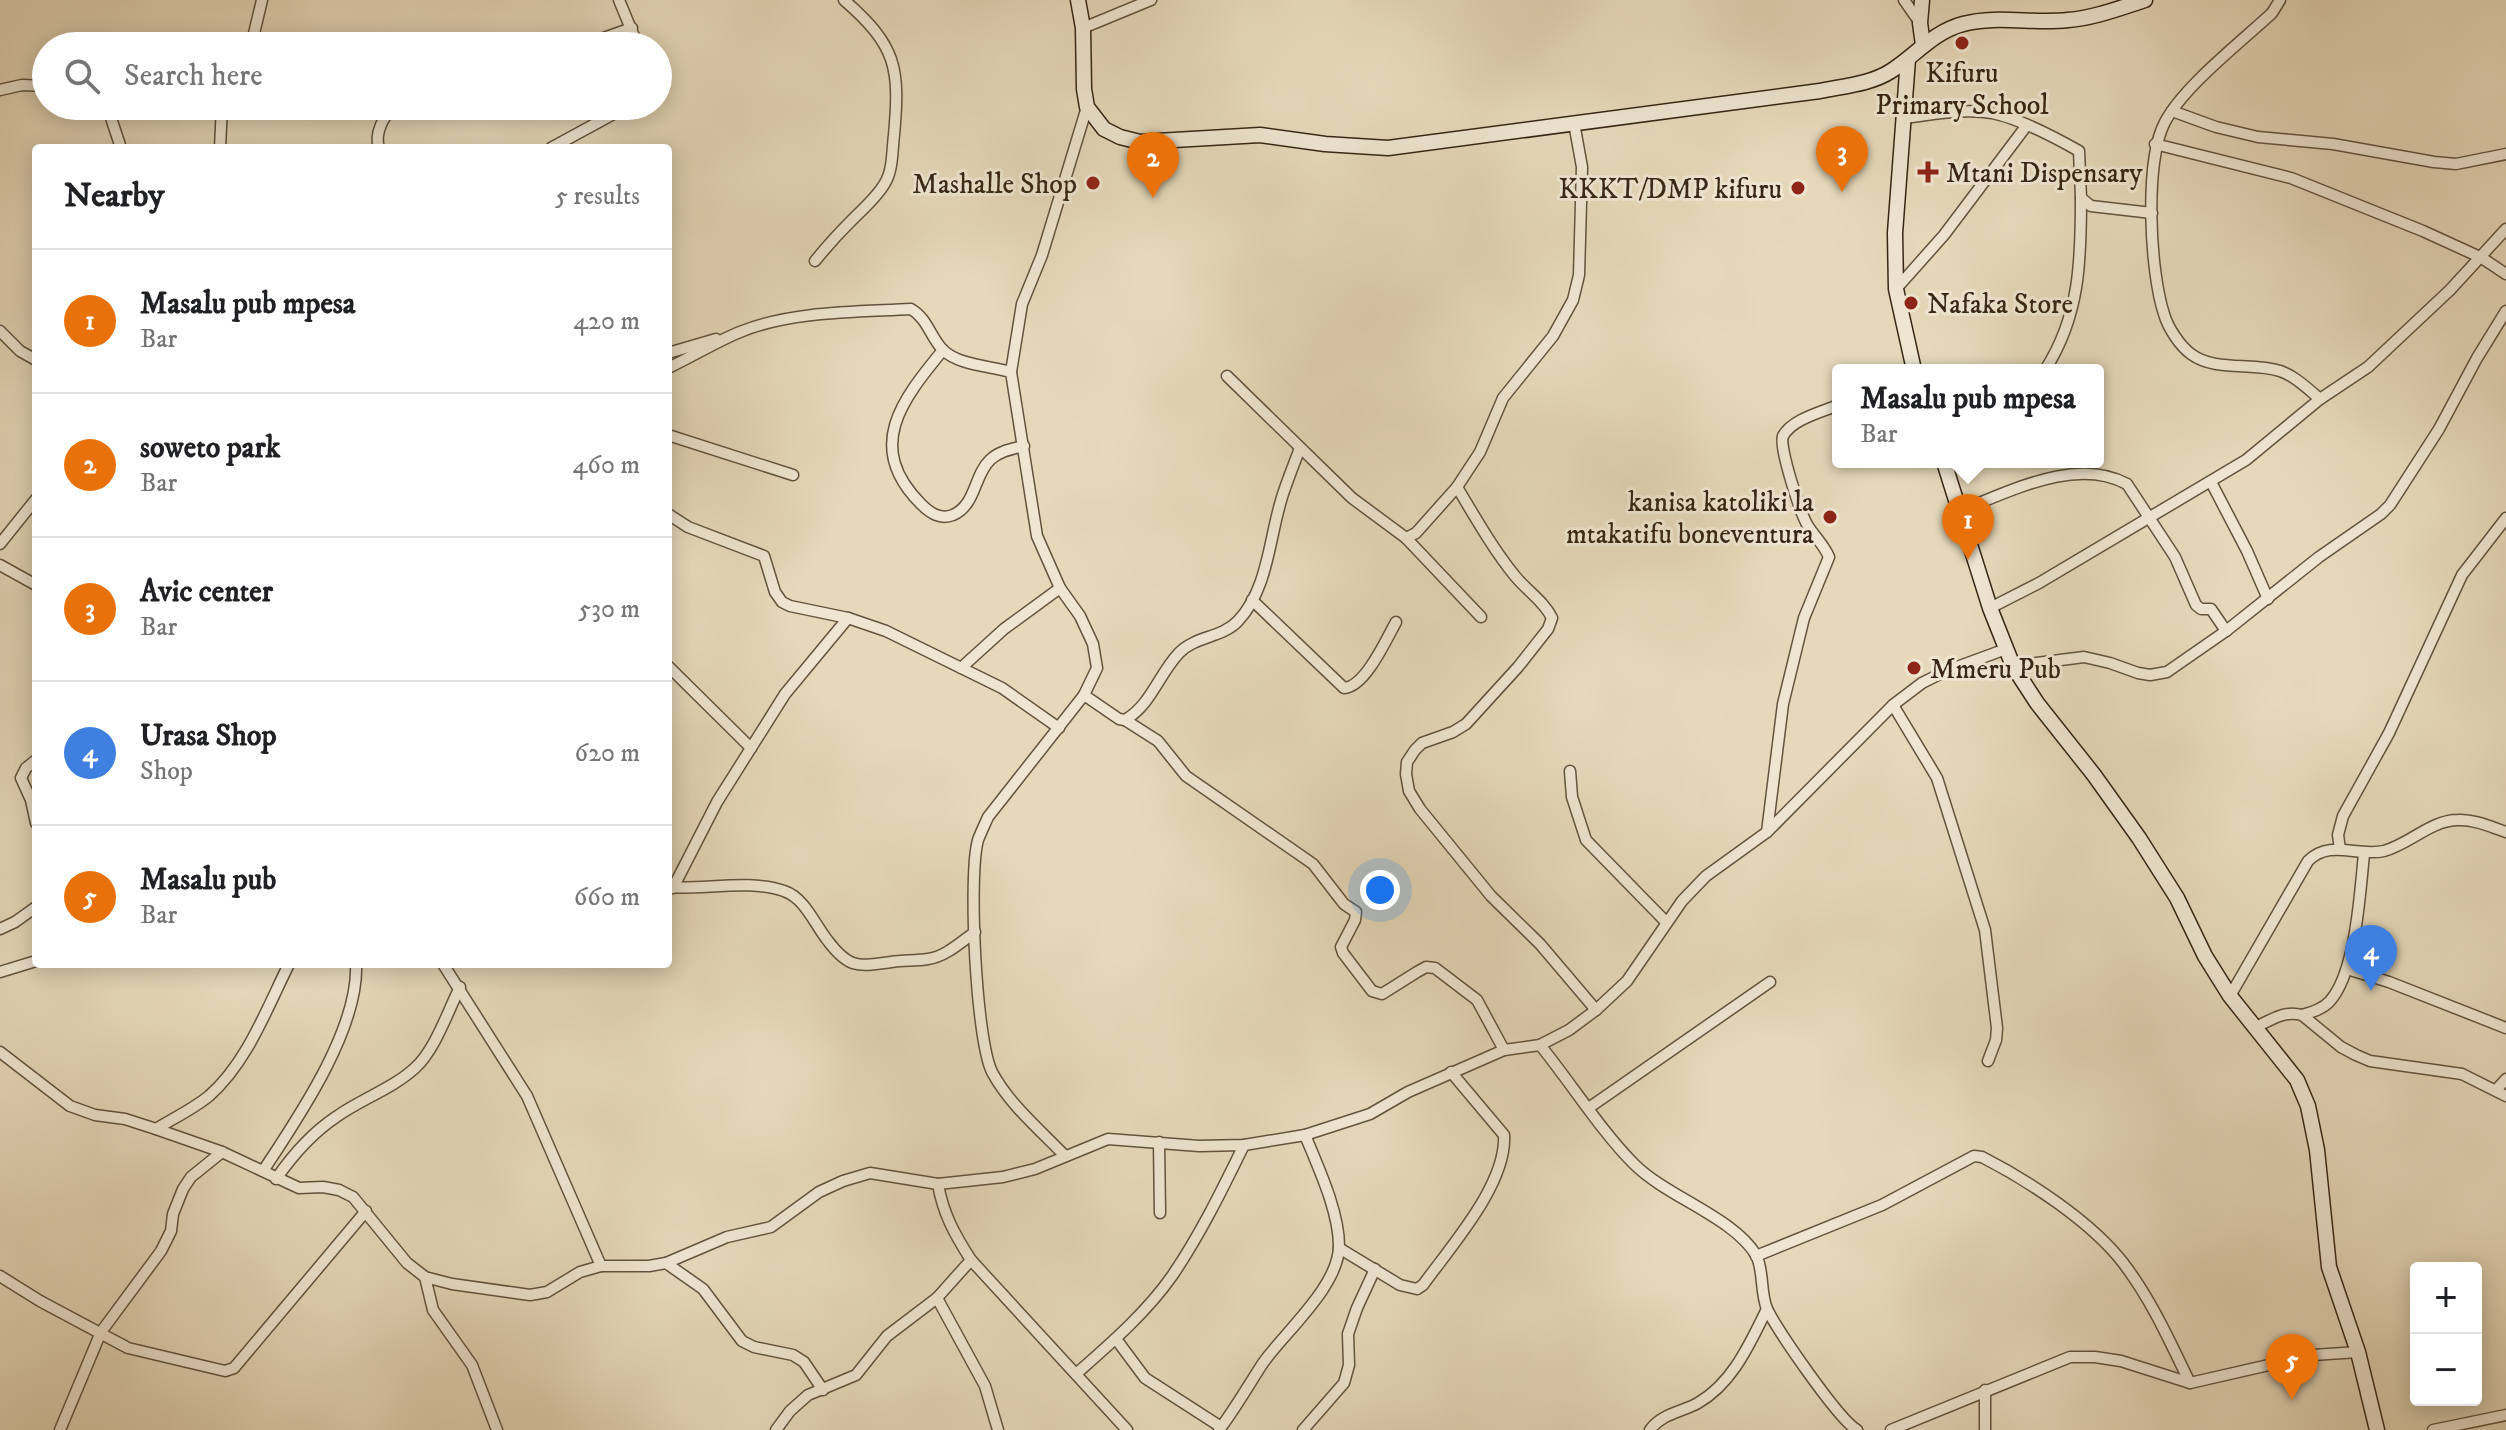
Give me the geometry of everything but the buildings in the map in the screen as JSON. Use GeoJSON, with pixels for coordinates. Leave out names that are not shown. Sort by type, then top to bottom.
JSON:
{"type":"FeatureCollection","features":[{"type":"Feature","properties":{"kind":"street"},"geometry":{"type":"LineString","coordinates":[[255,32],[262,0]]}},
{"type":"Feature","properties":{"kind":"street"},"geometry":{"type":"LineString","coordinates":[[619,0],[633,32]]}},
{"type":"Feature","properties":{"kind":"street"},"geometry":{"type":"LineString","coordinates":[[815,261],[834,237],[877,195],[887,181],[891,166],[898,90],[895,66],[884,43],[871,26],[844,0]]}},
{"type":"Feature","properties":{"kind":"street"},"geometry":{"type":"LineString","coordinates":[[1065,1156],[1000,1086],[983,1048],[975,932],[975,869],[978,840],[988,817],[1084,695],[1097,668],[1093,644],[1080,616],[1060,588],[1037,536],[1011,372],[1022,304],[1042,255],[1087,107],[1083,28],[1078,0]]}},
{"type":"Feature","properties":{"kind":"street"},"geometry":{"type":"LineString","coordinates":[[1083,28],[1151,0]]}},
{"type":"Feature","properties":{"kind":"street"},"geometry":{"type":"LineString","coordinates":[[1904,0],[1920,23]]}},
{"type":"Feature","properties":{"kind":"street"},"geometry":{"type":"LineString","coordinates":[[1922,0],[1920,23],[1923,45]]}},
{"type":"Feature","properties":{"kind":"street"},"geometry":{"type":"LineString","coordinates":[[1087,107],[1104,129],[1140,142],[1260,135],[1388,148],[1820,91],[1872,80],[1889,72],[1947,29],[1966,23],[1986,20],[2068,20],[2109,12],[2145,0]]}},
{"type":"Feature","properties":{"kind":"street"},"geometry":{"type":"LineString","coordinates":[[2280,0],[2272,13],[2202,78],[2172,111],[2155,144],[2151,176],[2152,213],[2164,314],[2186,350],[2203,361],[2280,371],[2320,399]]}},
{"type":"Feature","properties":{"kind":"street"},"geometry":{"type":"LineString","coordinates":[[621,32],[632,28]]}},
{"type":"Feature","properties":{"kind":"street"},"geometry":{"type":"LineString","coordinates":[[1908,59],[1895,233],[1896,289],[1913,364]]}},
{"type":"Feature","properties":{"kind":"street"},"geometry":{"type":"LineString","coordinates":[[0,90],[32,85]]}},
{"type":"Feature","properties":{"kind":"street"},"geometry":{"type":"LineString","coordinates":[[2172,111],[2216,127],[2258,137],[2333,144],[2434,162],[2456,164],[2506,154]]}},
{"type":"Feature","properties":{"kind":"street"},"geometry":{"type":"LineString","coordinates":[[1903,118],[1993,113],[2027,125],[2079,151],[2080,274],[2076,299],[2048,364]]}},
{"type":"Feature","properties":{"kind":"street"},"geometry":{"type":"LineString","coordinates":[[112,120],[120,144]]}},
{"type":"Feature","properties":{"kind":"street"},"geometry":{"type":"LineString","coordinates":[[220,144],[221,120]]}},
{"type":"Feature","properties":{"kind":"street"},"geometry":{"type":"LineString","coordinates":[[378,144],[376,140],[385,120]]}},
{"type":"Feature","properties":{"kind":"street"},"geometry":{"type":"LineString","coordinates":[[558,144],[602,120]]}},
{"type":"Feature","properties":{"kind":"street"},"geometry":{"type":"LineString","coordinates":[[1406,538],[1416,533],[1457,487],[1480,452],[1503,398],[1553,336],[1578,285],[1582,167],[1574,123]]}},
{"type":"Feature","properties":{"kind":"street"},"geometry":{"type":"LineString","coordinates":[[1896,289],[1944,235],[2027,125]]}},
{"type":"Feature","properties":{"kind":"street"},"geometry":{"type":"LineString","coordinates":[[2155,144],[2291,178],[2376,211],[2482,258],[2506,274]]}},
{"type":"Feature","properties":{"kind":"street"},"geometry":{"type":"LineString","coordinates":[[2081,198],[2091,206],[2152,213]]}},
{"type":"Feature","properties":{"kind":"street"},"geometry":{"type":"LineString","coordinates":[[1990,608],[2039,583],[2246,460],[2320,399],[2368,367],[2482,258],[2506,229]]}},
{"type":"Feature","properties":{"kind":"street"},"geometry":{"type":"LineString","coordinates":[[672,352],[795,319],[911,309],[920,315],[943,350],[960,359],[1011,372]]}},
{"type":"Feature","properties":{"kind":"street"},"geometry":{"type":"LineString","coordinates":[[2013,666],[2084,657],[2150,675],[2167,672],[2226,631],[2390,505],[2439,429],[2506,311]]}},
{"type":"Feature","properties":{"kind":"street"},"geometry":{"type":"LineString","coordinates":[[0,331],[20,351],[32,358]]}},
{"type":"Feature","properties":{"kind":"street"},"geometry":{"type":"LineString","coordinates":[[672,366],[741,331]]}},
{"type":"Feature","properties":{"kind":"street"},"geometry":{"type":"LineString","coordinates":[[943,350],[912,387],[893,431],[891,451],[895,468],[919,501],[932,514],[941,517],[958,513],[968,503],[986,464],[1001,452],[1024,446]]}},
{"type":"Feature","properties":{"kind":"street"},"geometry":{"type":"LineString","coordinates":[[1227,376],[1352,498],[1406,538],[1481,617]]}},
{"type":"Feature","properties":{"kind":"street"},"geometry":{"type":"LineString","coordinates":[[1767,832],[1783,704],[1804,618],[1829,557],[1799,510],[1798,496],[1781,446],[1783,436],[1793,426],[1832,408]]}},
{"type":"Feature","properties":{"kind":"street"},"geometry":{"type":"LineString","coordinates":[[672,436],[793,475]]}},
{"type":"Feature","properties":{"kind":"street"},"geometry":{"type":"LineString","coordinates":[[1125,720],[1143,706],[1181,650],[1234,625],[1252,600],[1264,568],[1282,495],[1300,448]]}},
{"type":"Feature","properties":{"kind":"street"},"geometry":{"type":"LineString","coordinates":[[1946,468],[1990,608],[2013,666],[2037,703],[2139,838],[2177,898],[2205,956],[2230,996],[2297,1080],[2308,1106],[2319,1163],[2329,1267],[2358,1352],[2377,1430]]}},
{"type":"Feature","properties":{"kind":"street"},"geometry":{"type":"LineString","coordinates":[[1959,511],[2034,483],[2071,473],[2103,474],[2127,484],[2175,557],[2196,605],[2201,609],[2211,609],[2226,631]]}},
{"type":"Feature","properties":{"kind":"street"},"geometry":{"type":"LineString","coordinates":[[2211,482],[2242,540],[2268,599]]}},
{"type":"Feature","properties":{"kind":"street"},"geometry":{"type":"LineString","coordinates":[[1457,487],[1499,554],[1517,578],[1548,609],[1552,618],[1548,629],[1466,724],[1422,743],[1410,755],[1406,774],[1409,791],[1420,809],[1491,896],[1540,944],[1596,1010]]}},
{"type":"Feature","properties":{"kind":"street"},"geometry":{"type":"LineString","coordinates":[[0,544],[32,504]]}},
{"type":"Feature","properties":{"kind":"street"},"geometry":{"type":"LineString","coordinates":[[672,517],[688,527],[764,556],[775,592],[782,602],[886,631],[1002,688],[1059,728]]}},
{"type":"Feature","properties":{"kind":"street"},"geometry":{"type":"LineString","coordinates":[[2340,849],[2338,835],[2343,816],[2389,733],[2462,575],[2506,518]]}},
{"type":"Feature","properties":{"kind":"street"},"geometry":{"type":"LineString","coordinates":[[0,565],[32,583]]}},
{"type":"Feature","properties":{"kind":"street"},"geometry":{"type":"LineString","coordinates":[[961,668],[1004,629],[1060,588]]}},
{"type":"Feature","properties":{"kind":"street"},"geometry":{"type":"LineString","coordinates":[[1252,600],[1344,688],[1356,685],[1366,674],[1396,622]]}},
{"type":"Feature","properties":{"kind":"street"},"geometry":{"type":"LineString","coordinates":[[672,884],[717,802],[785,694],[848,618]]}},
{"type":"Feature","properties":{"kind":"street"},"geometry":{"type":"LineString","coordinates":[[0,1052],[70,1106],[95,1115],[125,1119],[222,1152],[299,1188],[323,1187],[353,1197],[407,1263],[425,1277],[530,1295],[547,1292],[580,1272],[601,1266],[666,1263],[727,1237],[771,1227],[819,1192],[870,1173],[938,1184],[1003,1177],[1035,1169],[1108,1139],[1199,1146],[1244,1145],[1305,1135],[1370,1114],[1408,1092],[1504,1050],[1540,1045],[1569,1030],[1627,981],[1666,922],[1706,876],[1767,832],[1893,705],[1922,683],[1946,671],[2006,649]]}},
{"type":"Feature","properties":{"kind":"street"},"geometry":{"type":"LineString","coordinates":[[672,670],[751,748]]}},
{"type":"Feature","properties":{"kind":"street"},"geometry":{"type":"LineString","coordinates":[[1084,695],[1158,741],[1186,776],[1313,864],[1344,904],[1356,912],[1341,947],[1372,991],[1382,994],[1426,967],[1435,968],[1477,1000],[1504,1050]]}},
{"type":"Feature","properties":{"kind":"street"},"geometry":{"type":"LineString","coordinates":[[1893,705],[1937,778],[1985,930],[1997,1028],[1988,1061]]}},
{"type":"Feature","properties":{"kind":"street"},"geometry":{"type":"LineString","coordinates":[[32,763],[21,778],[32,805]]}},
{"type":"Feature","properties":{"kind":"street"},"geometry":{"type":"LineString","coordinates":[[1570,771],[1572,797],[1586,840],[1666,922]]}},
{"type":"Feature","properties":{"kind":"street"},"geometry":{"type":"LineString","coordinates":[[2230,996],[2308,861],[2321,850],[2340,849],[2364,854],[2406,843],[2445,822],[2460,819],[2506,832]]}},
{"type":"Feature","properties":{"kind":"street"},"geometry":{"type":"LineString","coordinates":[[2254,1028],[2285,1013],[2302,1015],[2328,1004],[2338,991],[2347,969],[2356,922],[2364,854]]}},
{"type":"Feature","properties":{"kind":"street"},"geometry":{"type":"LineString","coordinates":[[672,888],[702,885],[785,891],[797,899],[831,945],[857,966],[930,959],[948,951],[975,932]]}},
{"type":"Feature","properties":{"kind":"street"},"geometry":{"type":"LineString","coordinates":[[0,929],[32,910]]}},
{"type":"Feature","properties":{"kind":"street"},"geometry":{"type":"LineString","coordinates":[[0,972],[32,962]]}},
{"type":"Feature","properties":{"kind":"street"},"geometry":{"type":"LineString","coordinates":[[156,1129],[192,1108],[225,1080],[250,1041],[287,968]]}},
{"type":"Feature","properties":{"kind":"street"},"geometry":{"type":"LineString","coordinates":[[263,1171],[301,1113],[335,1045],[352,1001],[356,968]]}},
{"type":"Feature","properties":{"kind":"street"},"geometry":{"type":"LineString","coordinates":[[446,968],[527,1096],[601,1266]]}},
{"type":"Feature","properties":{"kind":"street"},"geometry":{"type":"LineString","coordinates":[[2347,969],[2389,982],[2506,1028]]}},
{"type":"Feature","properties":{"kind":"street"},"geometry":{"type":"LineString","coordinates":[[1590,1107],[1770,982]]}},
{"type":"Feature","properties":{"kind":"street"},"geometry":{"type":"LineString","coordinates":[[276,1179],[291,1157],[335,1117],[416,1067],[427,1055],[460,987]]}},
{"type":"Feature","properties":{"kind":"street"},"geometry":{"type":"LineString","coordinates":[[2302,1015],[2341,1047],[2370,1061],[2462,1074],[2501,1093],[2506,1079]]}},
{"type":"Feature","properties":{"kind":"street"},"geometry":{"type":"LineString","coordinates":[[1540,1045],[1635,1165],[1672,1194],[1715,1219],[1756,1256],[1767,1309],[1851,1428]]}},
{"type":"Feature","properties":{"kind":"street"},"geometry":{"type":"LineString","coordinates":[[1339,1248],[1410,1289],[1423,1285],[1488,1191],[1505,1147],[1504,1135],[1451,1072]]}},
{"type":"Feature","properties":{"kind":"street"},"geometry":{"type":"LineString","coordinates":[[1116,1339],[1143,1376],[1220,1429],[1265,1361],[1327,1282],[1336,1265],[1339,1248],[1337,1226],[1305,1135]]}},
{"type":"Feature","properties":{"kind":"street"},"geometry":{"type":"LineString","coordinates":[[1159,1142],[1160,1213]]}},
{"type":"Feature","properties":{"kind":"street"},"geometry":{"type":"LineString","coordinates":[[1076,1374],[1116,1339],[1171,1278],[1200,1232],[1244,1145]]}},
{"type":"Feature","properties":{"kind":"street"},"geometry":{"type":"LineString","coordinates":[[60,1430],[101,1332],[161,1251],[171,1231],[173,1214],[183,1189],[191,1177],[222,1152]]}},
{"type":"Feature","properties":{"kind":"street"},"geometry":{"type":"LineString","coordinates":[[1756,1256],[1882,1205],[1974,1156],[1982,1157],[2073,1214],[2096,1233],[2123,1263],[2145,1295],[2161,1321],[2190,1383]]}},
{"type":"Feature","properties":{"kind":"street"},"geometry":{"type":"LineString","coordinates":[[938,1184],[941,1204],[951,1229],[971,1260],[1127,1430]]}},
{"type":"Feature","properties":{"kind":"street"},"geometry":{"type":"LineString","coordinates":[[0,1276],[128,1348],[225,1371],[234,1368],[366,1211]]}},
{"type":"Feature","properties":{"kind":"street"},"geometry":{"type":"LineString","coordinates":[[776,1430],[790,1411],[808,1395],[856,1375],[887,1336],[937,1298],[971,1260]]}},
{"type":"Feature","properties":{"kind":"street"},"geometry":{"type":"LineString","coordinates":[[666,1263],[703,1289],[742,1341],[754,1347],[793,1355],[804,1362],[823,1390]]}},
{"type":"Feature","properties":{"kind":"street"},"geometry":{"type":"LineString","coordinates":[[1303,1430],[1344,1383],[1349,1365],[1348,1334],[1375,1269]]}},
{"type":"Feature","properties":{"kind":"street"},"geometry":{"type":"LineString","coordinates":[[425,1277],[433,1310],[472,1365],[491,1428]]}},
{"type":"Feature","properties":{"kind":"street"},"geometry":{"type":"LineString","coordinates":[[937,1298],[985,1386],[998,1430]]}},
{"type":"Feature","properties":{"kind":"street"},"geometry":{"type":"LineString","coordinates":[[1650,1430],[1658,1421],[1698,1404],[1715,1391],[1747,1351],[1767,1309]]}},
{"type":"Feature","properties":{"kind":"street"},"geometry":{"type":"LineString","coordinates":[[1891,1430],[2070,1357],[2121,1361],[2190,1383],[2282,1361],[2358,1352]]}},
{"type":"Feature","properties":{"kind":"street"},"geometry":{"type":"LineString","coordinates":[[1985,1390],[1985,1430]]}},
{"type":"Feature","properties":{"kind":"street"},"geometry":{"type":"LineString","coordinates":[[2433,1430],[2506,1415]]}},
{"type":"Feature","properties":{"kind":"place","name":"Kifuru Primary School"},"geometry":{"type":"Point","coordinates":[1962,43]}},
{"type":"Feature","properties":{"kind":"place","name":"Mtani Dispensary"},"geometry":{"type":"Point","coordinates":[1928,172]}},
{"type":"Feature","properties":{"kind":"place","name":"Mashalle Shop"},"geometry":{"type":"Point","coordinates":[1093,183]}},
{"type":"Feature","properties":{"kind":"place","name":"KKKT/DMP kifuru"},"geometry":{"type":"Point","coordinates":[1798,188]}},
{"type":"Feature","properties":{"kind":"place","name":"Avic center"},"geometry":{"type":"Point","coordinates":[1842,192]}},
{"type":"Feature","properties":{"kind":"place","name":"soweto park"},"geometry":{"type":"Point","coordinates":[1153,198]}},
{"type":"Feature","properties":{"kind":"place","name":"Nafaka Store"},"geometry":{"type":"Point","coordinates":[1911,303]}},
{"type":"Feature","properties":{"kind":"place","name":"kanisa katoliki la mtakatifu boneventura"},"geometry":{"type":"Point","coordinates":[1830,517]}},
{"type":"Feature","properties":{"kind":"place","name":"Masalu pub mpesa"},"geometry":{"type":"Point","coordinates":[1968,560]}},
{"type":"Feature","properties":{"kind":"place","name":"Mmeru Pub"},"geometry":{"type":"Point","coordinates":[1914,668]}},
{"type":"Feature","properties":{"kind":"place","name":"Urasa Shop"},"geometry":{"type":"Point","coordinates":[2371,991]}},
{"type":"Feature","properties":{"kind":"place","name":"Masalu pub"},"geometry":{"type":"Point","coordinates":[2292,1400]}}]}
